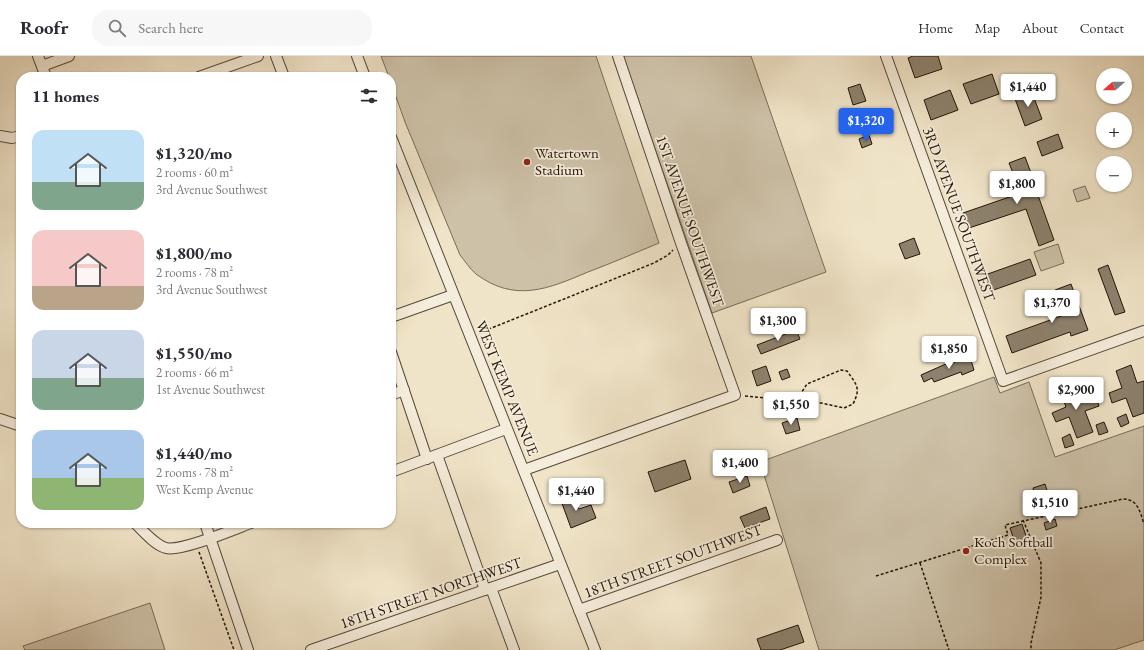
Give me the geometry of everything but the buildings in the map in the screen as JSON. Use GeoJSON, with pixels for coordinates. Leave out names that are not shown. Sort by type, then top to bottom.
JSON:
{"type":"FeatureCollection","features":[{"type":"Feature","properties":{"kind":"street"},"geometry":{"type":"LineString","coordinates":[[44,72],[40,61],[69,56]]}},
{"type":"Feature","properties":{"kind":"street"},"geometry":{"type":"LineString","coordinates":[[213,72],[258,56]]}},
{"type":"Feature","properties":{"kind":"street"},"geometry":{"type":"LineString","coordinates":[[276,56],[282,72]]}},
{"type":"Feature","properties":{"kind":"street"},"geometry":{"type":"LineString","coordinates":[[356,56],[363,72]]}},
{"type":"Feature","properties":{"kind":"street","name":"1ST AVENUE SOUTHWEST"},"geometry":{"type":"LineString","coordinates":[[618,56],[681,243],[735,395]]}},
{"type":"Feature","properties":{"kind":"street","name":"3RD AVENUE SOUTHWEST"},"geometry":{"type":"LineString","coordinates":[[886,56],[1003,381],[1144,331]]}},
{"type":"Feature","properties":{"kind":"street"},"geometry":{"type":"LineString","coordinates":[[0,136],[16,137]]}},
{"type":"Feature","properties":{"kind":"street","name":"WEST KEMP AVENUE"},"geometry":{"type":"LineString","coordinates":[[396,160],[453,295],[595,650]]}},
{"type":"Feature","properties":{"kind":"street"},"geometry":{"type":"LineString","coordinates":[[396,315],[453,295]]}},
{"type":"Feature","properties":{"kind":"street"},"geometry":{"type":"LineString","coordinates":[[396,367],[427,459]]}},
{"type":"Feature","properties":{"kind":"street"},"geometry":{"type":"LineString","coordinates":[[396,393],[404,390]]}},
{"type":"Feature","properties":{"kind":"street"},"geometry":{"type":"LineString","coordinates":[[524,470],[735,395]]}},
{"type":"Feature","properties":{"kind":"street"},"geometry":{"type":"LineString","coordinates":[[0,419],[16,424]]}},
{"type":"Feature","properties":{"kind":"street"},"geometry":{"type":"LineString","coordinates":[[396,470],[506,429]]}},
{"type":"Feature","properties":{"kind":"street"},"geometry":{"type":"LineString","coordinates":[[437,455],[488,589],[514,650]]}},
{"type":"Feature","properties":{"kind":"street"},"geometry":{"type":"LineString","coordinates":[[140,528],[151,540],[166,548],[179,548],[238,528]]}},
{"type":"Feature","properties":{"kind":"street"},"geometry":{"type":"LineString","coordinates":[[207,528],[248,650]]}},
{"type":"Feature","properties":{"kind":"street","name":"18TH STREET SOUTHWEST"},"geometry":{"type":"LineString","coordinates":[[579,610],[777,540]]}},
{"type":"Feature","properties":{"kind":"street","name":"18TH STREET NORTHWEST"},"geometry":{"type":"LineString","coordinates":[[311,650],[560,564]]}},
{"type":"Feature","properties":{"kind":"path"},"geometry":{"type":"LineString","coordinates":[[469,337],[654,263],[668,255],[681,243]]}},
{"type":"Feature","properties":{"kind":"path"},"geometry":{"type":"LineString","coordinates":[[735,395],[796,401],[821,403],[844,408],[854,404],[858,393],[856,383],[847,371],[841,370],[807,384],[796,401]]}},
{"type":"Feature","properties":{"kind":"path"},"geometry":{"type":"LineString","coordinates":[[876,576],[1008,535],[1005,525],[1123,498],[1136,503],[1144,524]]}},
{"type":"Feature","properties":{"kind":"path"},"geometry":{"type":"LineString","coordinates":[[1023,520],[1041,563],[1041,597],[1031,643],[1032,650]]}},
{"type":"Feature","properties":{"kind":"path"},"geometry":{"type":"LineString","coordinates":[[196,543],[234,650]]}},
{"type":"Feature","properties":{"kind":"path"},"geometry":{"type":"LineString","coordinates":[[920,563],[949,650]]}},
{"type":"Feature","properties":{"kind":"shaded area","name":"Watertown Stadium"},"geometry":{"type":"Polygon","coordinates":[[[381,56],[596,56],[659,243],[615,262],[545,288],[518,291],[490,283],[476,274],[460,255],[396,97],[396,72],[387,72],[381,56]]]}},
{"type":"Feature","properties":{"kind":"shaded area"},"geometry":{"type":"Polygon","coordinates":[[[623,56],[751,56],[826,272],[712,313],[623,56]]]}},
{"type":"Feature","properties":{"kind":"shaded area"},"geometry":{"type":"Polygon","coordinates":[[[1085,186],[1090,198],[1077,202],[1073,190],[1085,186]]]}},
{"type":"Feature","properties":{"kind":"shaded area"},"geometry":{"type":"Polygon","coordinates":[[[1058,244],[1064,263],[1041,271],[1034,252],[1058,244]]]}},
{"type":"Feature","properties":{"kind":"shaded area","name":"Koch Softball Complex"},"geometry":{"type":"Polygon","coordinates":[[[994,377],[1000,393],[1029,382],[1055,457],[1144,426],[1144,640],[1114,650],[819,650],[760,462],[994,377]]]}},
{"type":"Feature","properties":{"kind":"shaded area"},"geometry":{"type":"Polygon","coordinates":[[[150,603],[165,650],[25,650],[23,646],[150,603]]]}},
{"type":"Feature","properties":{"kind":"place","name":"Watertown Stadium"},"geometry":{"type":"Point","coordinates":[527,162]}},
{"type":"Feature","properties":{"kind":"place","name":"Koch Softball Complex"},"geometry":{"type":"Point","coordinates":[966,551]}}]}
